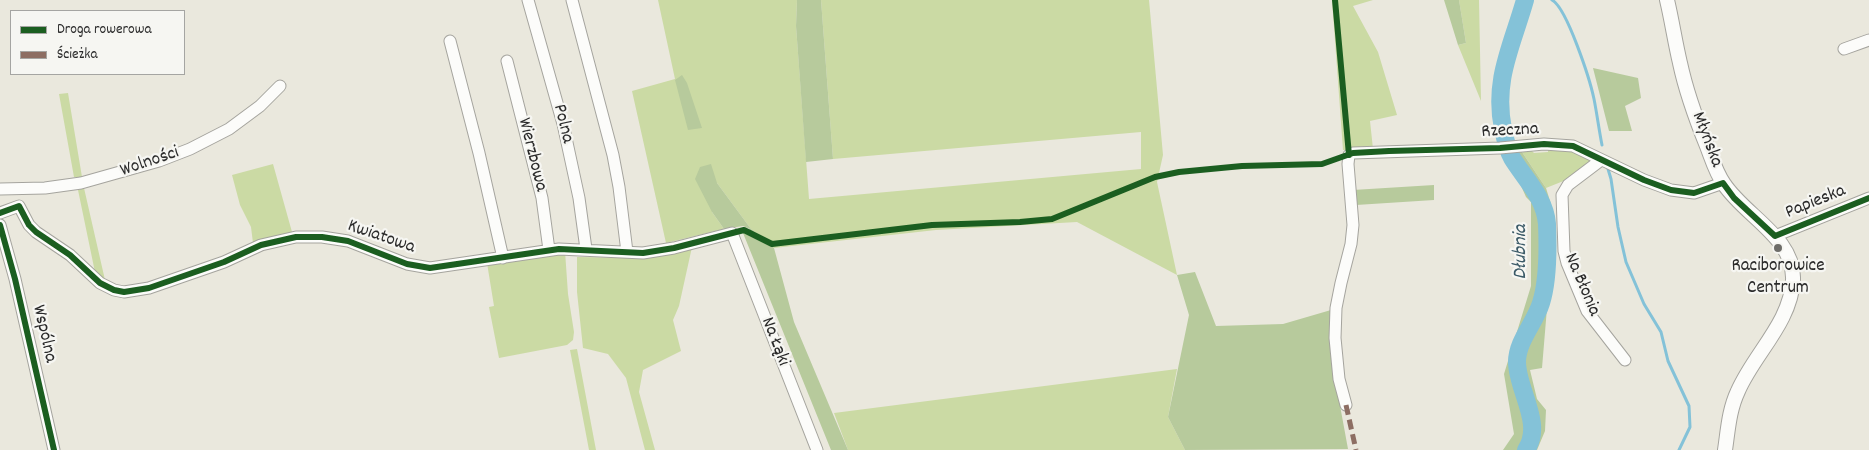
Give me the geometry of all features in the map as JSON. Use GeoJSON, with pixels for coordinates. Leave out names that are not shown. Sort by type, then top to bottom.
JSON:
{"type":"FeatureCollection","features":[{"type":"Feature","properties":{"kind":"street","name":"Polna"},"geometry":{"type":"LineString","coordinates":[[528,0],[563,124],[580,198],[586,249]]}},
{"type":"Feature","properties":{"kind":"street"},"geometry":{"type":"LineString","coordinates":[[572,0],[613,155],[627,252]]}},
{"type":"Feature","properties":{"kind":"street","name":"Młyńska"},"geometry":{"type":"LineString","coordinates":[[1667,0],[1685,82],[1704,141],[1723,183],[1734,198],[1775,236],[1782,245],[1791,265],[1793,280],[1790,300],[1781,319],[1738,391],[1729,418],[1725,450]]}},
{"type":"Feature","properties":{"kind":"street"},"geometry":{"type":"LineString","coordinates":[[1844,48],[1869,40]]}},
{"type":"Feature","properties":{"kind":"street"},"geometry":{"type":"LineString","coordinates":[[450,41],[479,153],[503,258]]}},
{"type":"Feature","properties":{"kind":"street","name":"Wierzbowa"},"geometry":{"type":"LineString","coordinates":[[507,60],[542,198],[549,250]]}},
{"type":"Feature","properties":{"kind":"street","name":"Wolności"},"geometry":{"type":"LineString","coordinates":[[0,189],[45,188],[99,180],[159,162],[229,129],[260,106],[280,86]]}},
{"type":"Feature","properties":{"kind":"street","name":"Rzeczna"},"geometry":{"type":"LineString","coordinates":[[1346,405],[1339,379],[1335,338],[1336,308],[1351,244],[1353,225],[1349,155],[1353,152],[1500,148],[1544,144],[1573,146],[1671,190],[1694,193],[1723,183]]}},
{"type":"Feature","properties":{"kind":"street","name":"Na Błonia"},"geometry":{"type":"LineString","coordinates":[[1601,160],[1568,185],[1562,195],[1564,251],[1587,311],[1625,360]]}},
{"type":"Feature","properties":{"kind":"street","name":"Papieska"},"geometry":{"type":"LineString","coordinates":[[1775,236],[1869,198]]}},
{"type":"Feature","properties":{"kind":"street","name":"Kwiatowa"},"geometry":{"type":"LineString","coordinates":[[0,213],[19,206],[26,220],[36,232],[70,255],[100,283],[120,292],[132,292],[149,288],[224,262],[261,245],[296,237],[322,237],[348,241],[407,264],[423,268],[438,268],[572,248],[643,253],[659,251],[732,233]]}},
{"type":"Feature","properties":{"kind":"street","name":"Wspólna"},"geometry":{"type":"LineString","coordinates":[[0,225],[15,279],[54,450]]}},
{"type":"Feature","properties":{"kind":"street","name":"Na Łąki"},"geometry":{"type":"LineString","coordinates":[[732,233],[817,450]]}},
{"type":"Feature","properties":{"kind":"green space"},"geometry":{"type":"Polygon","coordinates":[[[658,0],[797,0],[796,26],[809,199],[1141,169],[1141,132],[833,159],[821,0],[1149,0],[1163,155],[1157,182],[1177,275],[1077,222],[936,230],[774,248],[751,229],[717,183],[712,212],[724,229],[666,243],[632,91],[675,79],[658,0]]]}},
{"type":"Feature","properties":{"kind":"green space"},"geometry":{"type":"Polygon","coordinates":[[[797,0],[821,0],[833,159],[806,162],[796,26],[797,0]]]}},
{"type":"Feature","properties":{"kind":"green space"},"geometry":{"type":"Polygon","coordinates":[[[1332,0],[1373,0],[1353,6],[1378,52],[1397,115],[1370,121],[1373,149],[1343,150],[1332,0]]]}},
{"type":"Feature","properties":{"kind":"green space"},"geometry":{"type":"Polygon","coordinates":[[[1444,0],[1459,0],[1466,43],[1458,45],[1444,0]]]}},
{"type":"Feature","properties":{"kind":"green space"},"geometry":{"type":"Polygon","coordinates":[[[1459,0],[1479,0],[1481,101],[1458,45],[1466,43],[1459,0]]]}},
{"type":"Feature","properties":{"kind":"green space"},"geometry":{"type":"Polygon","coordinates":[[[1593,68],[1638,78],[1641,98],[1625,106],[1632,131],[1609,131],[1593,68]]]}},
{"type":"Feature","properties":{"kind":"green space"},"geometry":{"type":"Polygon","coordinates":[[[682,75],[687,83],[702,128],[688,130],[675,80],[682,75]]]}},
{"type":"Feature","properties":{"kind":"green space"},"geometry":{"type":"Polygon","coordinates":[[[68,93],[82,177],[74,177],[59,94],[68,93]]]}},
{"type":"Feature","properties":{"kind":"green space"},"geometry":{"type":"Polygon","coordinates":[[[1548,149],[1571,150],[1590,158],[1590,162],[1566,180],[1546,188],[1522,152],[1531,150],[1534,153],[1548,152],[1548,149]]]}},
{"type":"Feature","properties":{"kind":"green space"},"geometry":{"type":"Polygon","coordinates":[[[1520,151],[1546,188],[1554,214],[1552,283],[1547,308],[1542,368],[1530,370],[1537,399],[1546,410],[1545,431],[1537,450],[1503,450],[1514,434],[1504,374],[1531,286],[1531,202],[1526,197],[1506,152],[1520,151]]]}},
{"type":"Feature","properties":{"kind":"green space"},"geometry":{"type":"Polygon","coordinates":[[[273,164],[292,232],[253,243],[251,227],[240,205],[232,175],[273,164]]]}},
{"type":"Feature","properties":{"kind":"green space"},"geometry":{"type":"Polygon","coordinates":[[[711,164],[717,183],[751,229],[774,248],[794,322],[848,450],[831,450],[743,233],[750,229],[743,226],[724,229],[712,212],[695,179],[700,167],[711,164]]]}},
{"type":"Feature","properties":{"kind":"green space"},"geometry":{"type":"Polygon","coordinates":[[[1434,185],[1434,200],[1356,205],[1353,190],[1434,185]]]}},
{"type":"Feature","properties":{"kind":"green space"},"geometry":{"type":"Polygon","coordinates":[[[84,188],[105,280],[96,277],[78,190],[84,188]]]}},
{"type":"Feature","properties":{"kind":"green space"},"geometry":{"type":"Polygon","coordinates":[[[692,247],[679,306],[673,320],[681,351],[643,370],[639,392],[655,450],[645,450],[626,378],[608,354],[583,348],[577,292],[577,257],[642,258],[692,247]]]}},
{"type":"Feature","properties":{"kind":"green space"},"geometry":{"type":"Polygon","coordinates":[[[565,251],[568,294],[574,332],[573,340],[567,345],[499,358],[489,307],[494,306],[487,263],[565,251]]]}},
{"type":"Feature","properties":{"kind":"green space"},"geometry":{"type":"Polygon","coordinates":[[[1195,272],[1216,326],[1283,324],[1331,310],[1332,362],[1348,449],[1185,450],[1168,417],[1189,315],[1177,275],[1195,272]]]}},
{"type":"Feature","properties":{"kind":"green space"},"geometry":{"type":"Polygon","coordinates":[[[577,349],[596,450],[589,450],[570,350],[577,349]]]}},
{"type":"Feature","properties":{"kind":"green space"},"geometry":{"type":"Polygon","coordinates":[[[1177,369],[1168,417],[1185,450],[848,450],[834,413],[1177,369]]]}},
{"type":"Feature","properties":{"kind":"waterway","name":"Dłubnia"},"geometry":{"type":"LineString","coordinates":[[1525,0],[1505,63],[1500,95],[1506,144],[1512,158],[1534,189],[1543,206],[1547,224],[1545,285],[1541,303],[1523,339],[1517,362],[1518,373],[1531,418],[1531,440],[1526,450]]}},
{"type":"Feature","properties":{"kind":"waterway"},"geometry":{"type":"LineString","coordinates":[[1552,0],[1564,16],[1583,61],[1594,99],[1602,145]]}},
{"type":"Feature","properties":{"kind":"waterway"},"geometry":{"type":"LineString","coordinates":[[1608,169],[1626,262],[1644,304],[1661,332],[1668,361],[1689,406],[1690,427],[1679,450]]}},
{"type":"Feature","properties":{"kind":"marked path"},"geometry":{"type":"LineString","coordinates":[[1346,405],[1356,450]]}},
{"type":"Feature","properties":{"kind":"cycle path"},"geometry":{"type":"LineString","coordinates":[[1335,0],[1349,155]]}},
{"type":"Feature","properties":{"kind":"cycle path"},"geometry":{"type":"LineString","coordinates":[[0,213],[19,206],[29,225],[36,232],[70,255],[100,283],[114,290],[124,292],[149,288],[224,262],[261,245],[296,237],[322,237],[348,241],[407,264],[430,268],[559,249],[643,253],[674,248],[744,230],[772,244],[932,225],[1052,219],[1155,177],[1179,172],[1242,166],[1322,164],[1353,153],[1389,151],[1500,148],[1544,144],[1573,146],[1644,180],[1671,190],[1694,193],[1723,183],[1734,198],[1775,236],[1869,198]]}},
{"type":"Feature","properties":{"kind":"cycle path"},"geometry":{"type":"LineString","coordinates":[[0,225],[15,279],[54,450]]}},
{"type":"Feature","properties":{"kind":"place","name":"Raciborowice Centrum"},"geometry":{"type":"Point","coordinates":[1778,248]}}]}
